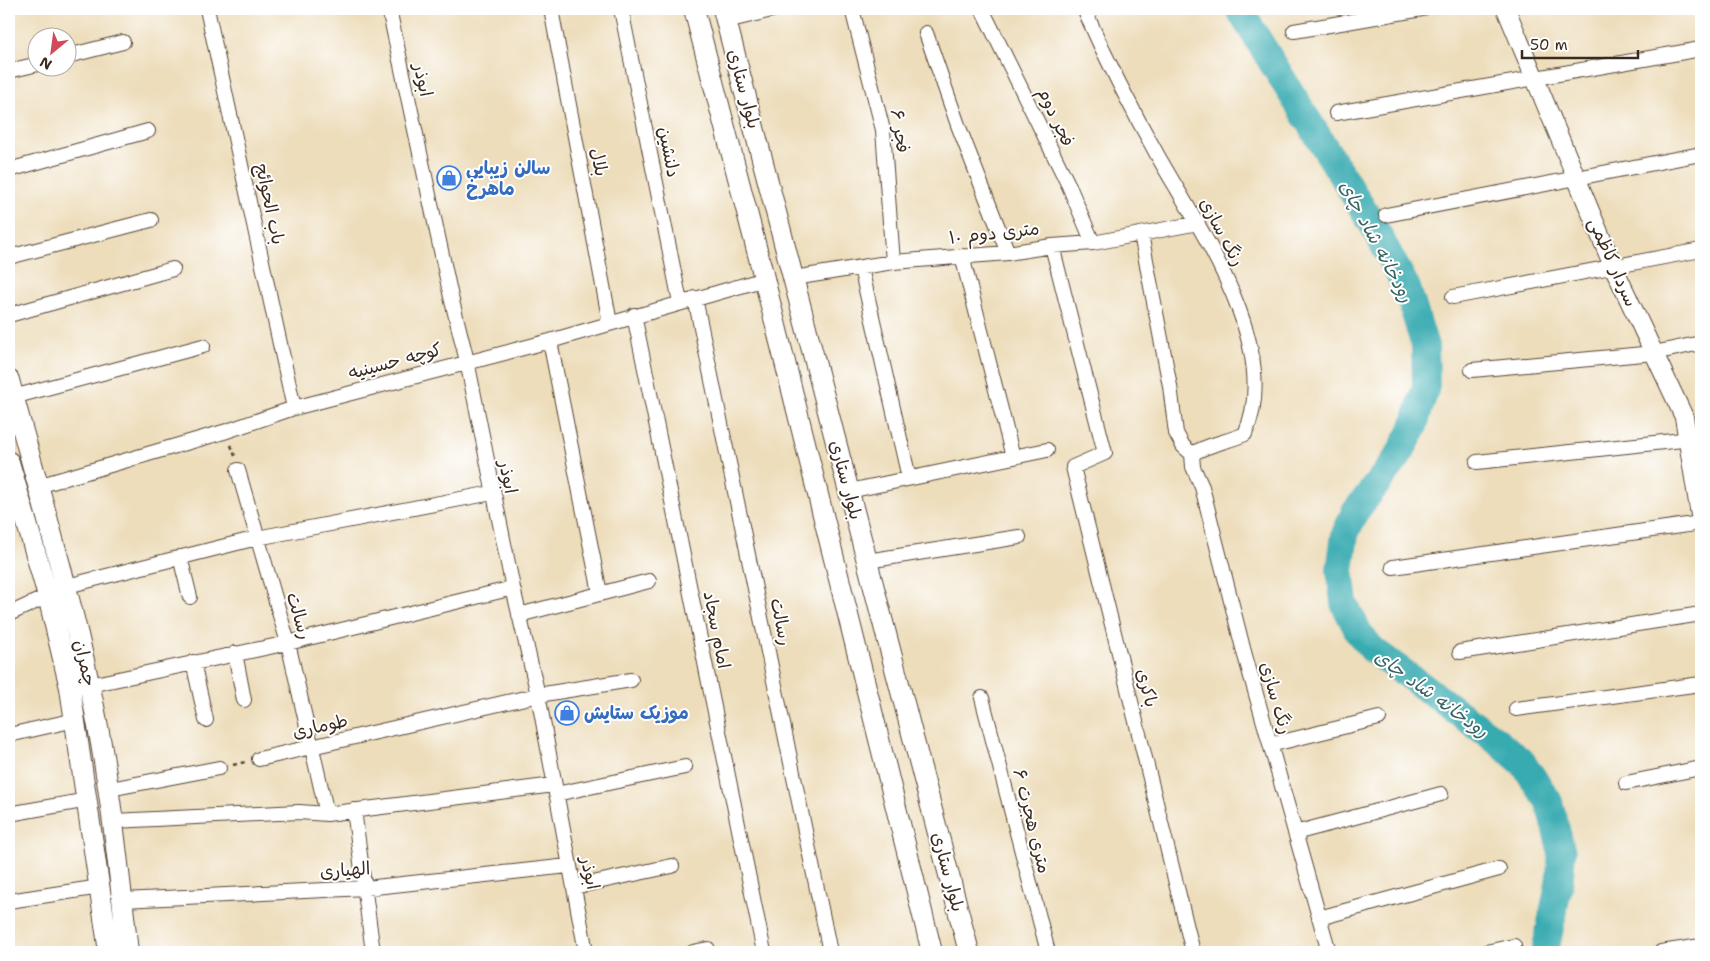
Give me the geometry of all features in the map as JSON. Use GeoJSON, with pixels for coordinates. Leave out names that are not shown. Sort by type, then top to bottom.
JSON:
{"type":"FeatureCollection","features":[{"type":"Feature","properties":{"kind":"main road","name":"بلوار ستاری"},"geometry":{"type":"LineString","coordinates":[[694,9],[762,271],[932,952]]}},
{"type":"Feature","properties":{"kind":"main road","name":"بلوار ستاری"},"geometry":{"type":"LineString","coordinates":[[725,15],[969,952]]}},
{"type":"Feature","properties":{"kind":"main road"},"geometry":{"type":"LineString","coordinates":[[762,271],[764,254],[770,250],[776,249],[788,254]]}},
{"type":"Feature","properties":{"kind":"main road"},"geometry":{"type":"LineString","coordinates":[[770,304],[781,310],[792,306],[796,287]]}},
{"type":"Feature","properties":{"kind":"main road","name":"چمران"},"geometry":{"type":"LineString","coordinates":[[11,389],[67,586],[90,684],[110,789],[128,952]]}},
{"type":"Feature","properties":{"kind":"main road","name":"چمران"},"geometry":{"type":"LineString","coordinates":[[9,462],[14,497],[48,596],[70,688],[109,952]]}},
{"type":"Feature","properties":{"kind":"street","name":"باب الحوائج"},"geometry":{"type":"LineString","coordinates":[[207,9],[294,408]]}},
{"type":"Feature","properties":{"kind":"street","name":"ابوذر"},"geometry":{"type":"LineString","coordinates":[[389,9],[451,297],[467,361],[512,588],[538,695],[568,866],[574,887],[586,952]]}},
{"type":"Feature","properties":{"kind":"street","name":"بلال"},"geometry":{"type":"LineString","coordinates":[[550,9],[610,323]]}},
{"type":"Feature","properties":{"kind":"street","name":"دلنشین"},"geometry":{"type":"LineString","coordinates":[[621,9],[680,302]]}},
{"type":"Feature","properties":{"kind":"street"},"geometry":{"type":"LineString","coordinates":[[725,15],[776,9]]}},
{"type":"Feature","properties":{"kind":"street","name":"فجر ۶"},"geometry":{"type":"LineString","coordinates":[[852,9],[883,130],[893,262]]}},
{"type":"Feature","properties":{"kind":"street","name":"فجر دوم"},"geometry":{"type":"LineString","coordinates":[[982,9],[1069,186],[1094,243]]}},
{"type":"Feature","properties":{"kind":"street","name":"رنگ سازی"},"geometry":{"type":"LineString","coordinates":[[1084,9],[1158,157],[1198,223],[1228,283],[1246,331],[1255,373],[1250,423],[1245,434],[1231,440],[1206,445],[1192,454]]}},
{"type":"Feature","properties":{"kind":"street"},"geometry":{"type":"LineString","coordinates":[[1294,31],[1422,9]]}},
{"type":"Feature","properties":{"kind":"street","name":"سردار کاظمی"},"geometry":{"type":"LineString","coordinates":[[1506,9],[1613,266],[1695,439],[1701,522]]}},
{"type":"Feature","properties":{"kind":"street"},"geometry":{"type":"LineString","coordinates":[[926,33],[958,125],[1008,253]]}},
{"type":"Feature","properties":{"kind":"street"},"geometry":{"type":"LineString","coordinates":[[78,53],[123,42]]}},
{"type":"Feature","properties":{"kind":"street"},"geometry":{"type":"LineString","coordinates":[[1336,113],[1701,49]]}},
{"type":"Feature","properties":{"kind":"street"},"geometry":{"type":"LineString","coordinates":[[9,71],[28,66]]}},
{"type":"Feature","properties":{"kind":"street"},"geometry":{"type":"LineString","coordinates":[[9,170],[148,131]]}},
{"type":"Feature","properties":{"kind":"street"},"geometry":{"type":"LineString","coordinates":[[1386,215],[1701,154]]}},
{"type":"Feature","properties":{"kind":"street"},"geometry":{"type":"LineString","coordinates":[[9,257],[151,220]]}},
{"type":"Feature","properties":{"kind":"street","name":"۱۰ متری دوم"},"geometry":{"type":"LineString","coordinates":[[796,287],[861,268],[893,262],[1008,253],[1052,246],[1094,243],[1198,223]]}},
{"type":"Feature","properties":{"kind":"street","name":"رنگ سازی"},"geometry":{"type":"LineString","coordinates":[[1141,234],[1170,386],[1176,433],[1183,446],[1192,454],[1193,467],[1202,487],[1270,745],[1329,952]]}},
{"type":"Feature","properties":{"kind":"street","name":"باکری"},"geometry":{"type":"LineString","coordinates":[[1052,246],[1105,453],[1073,467],[1193,952]]}},
{"type":"Feature","properties":{"kind":"street"},"geometry":{"type":"LineString","coordinates":[[1453,297],[1701,250]]}},
{"type":"Feature","properties":{"kind":"street"},"geometry":{"type":"LineString","coordinates":[[962,256],[1013,457]]}},
{"type":"Feature","properties":{"kind":"street"},"geometry":{"type":"LineString","coordinates":[[861,268],[909,478]]}},
{"type":"Feature","properties":{"kind":"street"},"geometry":{"type":"LineString","coordinates":[[9,315],[173,269]]}},
{"type":"Feature","properties":{"kind":"street","name":"کوچه حسینیه"},"geometry":{"type":"LineString","coordinates":[[38,486],[227,430],[294,408],[550,340],[695,298],[762,271]]}},
{"type":"Feature","properties":{"kind":"street","name":"رسالت"},"geometry":{"type":"LineString","coordinates":[[695,298],[724,428],[779,709],[830,952]]}},
{"type":"Feature","properties":{"kind":"street","name":"امام سجاد"},"geometry":{"type":"LineString","coordinates":[[634,315],[764,952]]}},
{"type":"Feature","properties":{"kind":"street"},"geometry":{"type":"LineString","coordinates":[[550,340],[600,594]]}},
{"type":"Feature","properties":{"kind":"street"},"geometry":{"type":"LineString","coordinates":[[1472,370],[1654,353],[1701,343]]}},
{"type":"Feature","properties":{"kind":"street"},"geometry":{"type":"LineString","coordinates":[[11,389],[203,346]]}},
{"type":"Feature","properties":{"kind":"street"},"geometry":{"type":"LineString","coordinates":[[1477,462],[1695,439]]}},
{"type":"Feature","properties":{"kind":"street"},"geometry":{"type":"LineString","coordinates":[[849,491],[1047,450]]}},
{"type":"Feature","properties":{"kind":"street","name":"رسالت"},"geometry":{"type":"LineString","coordinates":[[238,470],[256,538],[288,643],[327,814]]}},
{"type":"Feature","properties":{"kind":"street"},"geometry":{"type":"LineString","coordinates":[[67,586],[256,538],[492,493]]}},
{"type":"Feature","properties":{"kind":"street"},"geometry":{"type":"LineString","coordinates":[[1393,567],[1701,522]]}},
{"type":"Feature","properties":{"kind":"street"},"geometry":{"type":"LineString","coordinates":[[867,561],[1019,537]]}},
{"type":"Feature","properties":{"kind":"street"},"geometry":{"type":"LineString","coordinates":[[180,556],[190,597]]}},
{"type":"Feature","properties":{"kind":"street"},"geometry":{"type":"LineString","coordinates":[[519,616],[650,581]]}},
{"type":"Feature","properties":{"kind":"street"},"geometry":{"type":"LineString","coordinates":[[90,684],[288,643],[512,588]]}},
{"type":"Feature","properties":{"kind":"street"},"geometry":{"type":"LineString","coordinates":[[9,614],[48,596]]}},
{"type":"Feature","properties":{"kind":"street"},"geometry":{"type":"LineString","coordinates":[[1460,652],[1701,614]]}},
{"type":"Feature","properties":{"kind":"street"},"geometry":{"type":"LineString","coordinates":[[235,653],[244,700]]}},
{"type":"Feature","properties":{"kind":"street"},"geometry":{"type":"LineString","coordinates":[[193,662],[206,720]]}},
{"type":"Feature","properties":{"kind":"street","name":"طوماری"},"geometry":{"type":"LineString","coordinates":[[259,759],[538,695],[631,680]]}},
{"type":"Feature","properties":{"kind":"street"},"geometry":{"type":"LineString","coordinates":[[1516,710],[1701,684]]}},
{"type":"Feature","properties":{"kind":"street","name":"۶ متری هجرت"},"geometry":{"type":"LineString","coordinates":[[982,698],[1048,952]]}},
{"type":"Feature","properties":{"kind":"street"},"geometry":{"type":"LineString","coordinates":[[1270,745],[1378,718]]}},
{"type":"Feature","properties":{"kind":"street"},"geometry":{"type":"LineString","coordinates":[[9,735],[75,720]]}},
{"type":"Feature","properties":{"kind":"street"},"geometry":{"type":"LineString","coordinates":[[114,821],[299,812],[327,814],[555,790],[685,767]]}},
{"type":"Feature","properties":{"kind":"street"},"geometry":{"type":"LineString","coordinates":[[110,789],[219,768]]}},
{"type":"Feature","properties":{"kind":"street"},"geometry":{"type":"LineString","coordinates":[[1626,783],[1701,768]]}},
{"type":"Feature","properties":{"kind":"street"},"geometry":{"type":"LineString","coordinates":[[1295,833],[1442,794]]}},
{"type":"Feature","properties":{"kind":"street"},"geometry":{"type":"LineString","coordinates":[[9,814],[88,800]]}},
{"type":"Feature","properties":{"kind":"street"},"geometry":{"type":"LineString","coordinates":[[354,810],[374,952]]}},
{"type":"Feature","properties":{"kind":"street","name":"الهیاری"},"geometry":{"type":"LineString","coordinates":[[123,900],[366,888],[568,866]]}},
{"type":"Feature","properties":{"kind":"street"},"geometry":{"type":"LineString","coordinates":[[574,887],[672,866]]}},
{"type":"Feature","properties":{"kind":"street"},"geometry":{"type":"LineString","coordinates":[[1319,918],[1499,869]]}},
{"type":"Feature","properties":{"kind":"street"},"geometry":{"type":"LineString","coordinates":[[9,902],[100,887]]}},
{"type":"Feature","properties":{"kind":"street"},"geometry":{"type":"LineString","coordinates":[[1486,952],[1514,946]]}},
{"type":"Feature","properties":{"kind":"street"},"geometry":{"type":"LineString","coordinates":[[1661,952],[1701,946]]}},
{"type":"Feature","properties":{"kind":"street"},"geometry":{"type":"LineString","coordinates":[[693,952],[708,949]]}},
{"type":"Feature","properties":{"kind":"path"},"geometry":{"type":"LineString","coordinates":[[227,430],[238,470]]}},
{"type":"Feature","properties":{"kind":"path"},"geometry":{"type":"LineString","coordinates":[[219,768],[259,759]]}},
{"type":"Feature","properties":{"kind":"waterway","name":"رودخانه شاد چای"},"geometry":{"type":"LineString","coordinates":[[1239,9],[1374,227],[1407,288],[1425,346],[1426,386],[1413,429],[1397,458],[1355,512],[1345,534],[1340,570],[1344,603],[1359,633],[1373,650],[1496,740],[1523,763],[1549,802],[1562,853],[1559,884],[1545,952]]}},
{"type":"Feature","properties":{"kind":"place","name":"سالن زیبایی ماهرخ"},"geometry":{"type":"Point","coordinates":[449,178]}},
{"type":"Feature","properties":{"kind":"place","name":"موزیک ستایش"},"geometry":{"type":"Point","coordinates":[567,713]}}]}
